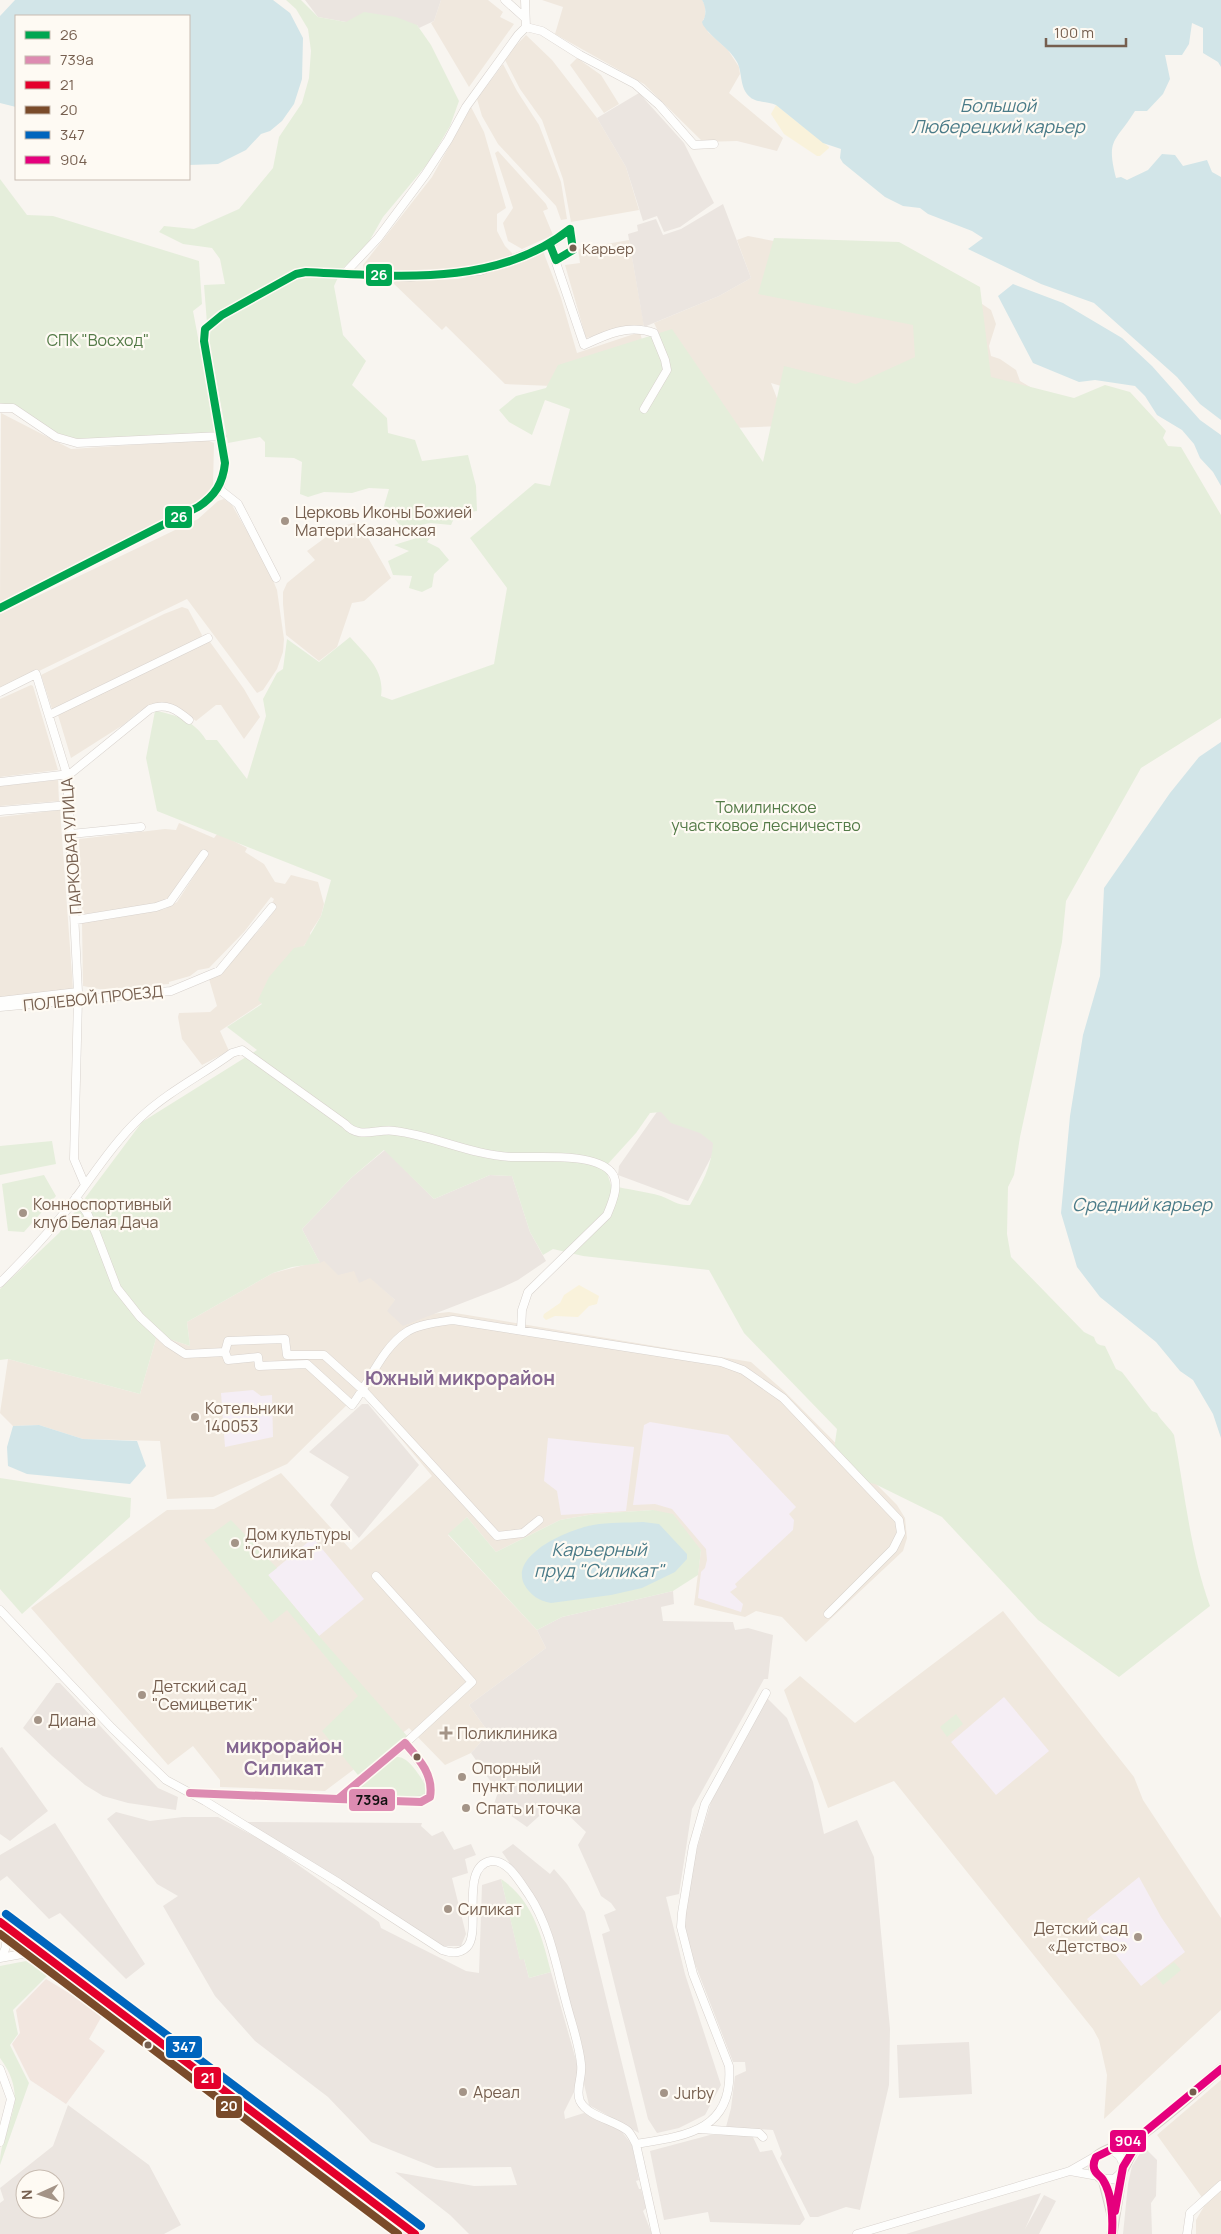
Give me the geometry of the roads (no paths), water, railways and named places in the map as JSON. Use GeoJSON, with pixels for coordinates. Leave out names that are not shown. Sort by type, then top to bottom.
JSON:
{"type":"FeatureCollection","features":[{"type":"Feature","properties":{"kind":"main road"},"geometry":{"type":"LineString","coordinates":[[0,1922],[220,2085],[310,2157],[416,2234]]}},
{"type":"Feature","properties":{"kind":"main road"},"geometry":{"type":"LineString","coordinates":[[1113,2219],[1094,2165],[1098,2155],[1140,2136],[1221,2069]]}},
{"type":"Feature","properties":{"kind":"main road"},"geometry":{"type":"LineString","coordinates":[[1112,2234],[1113,2219],[1123,2169],[1140,2136]]}},
{"type":"Feature","properties":{"kind":"street"},"geometry":{"type":"LineString","coordinates":[[505,0],[525,18]]}},
{"type":"Feature","properties":{"kind":"street"},"geometry":{"type":"LineString","coordinates":[[525,0],[526,27]]}},
{"type":"Feature","properties":{"kind":"street"},"geometry":{"type":"LineString","coordinates":[[526,27],[542,31],[580,55],[635,84],[659,105],[694,145],[714,144]]}},
{"type":"Feature","properties":{"kind":"street"},"geometry":{"type":"LineString","coordinates":[[344,274],[364,254],[408,198],[444,147],[466,107],[518,35],[526,27]]}},
{"type":"Feature","properties":{"kind":"street"},"geometry":{"type":"LineString","coordinates":[[0,608],[198,508],[219,489],[224,478],[225,463],[222,436],[204,341],[205,329],[222,315],[291,276],[306,272],[410,277],[480,271],[550,245],[570,229]]}},
{"type":"Feature","properties":{"kind":"street"},"geometry":{"type":"LineString","coordinates":[[550,245],[584,345],[631,328],[654,333],[666,360],[667,370],[644,409]]}},
{"type":"Feature","properties":{"kind":"street"},"geometry":{"type":"LineString","coordinates":[[0,408],[13,408],[56,437],[77,443],[222,436]]}},
{"type":"Feature","properties":{"kind":"street"},"geometry":{"type":"LineString","coordinates":[[219,489],[238,504],[276,578]]}},
{"type":"Feature","properties":{"kind":"street"},"geometry":{"type":"LineString","coordinates":[[49,715],[208,638]]}},
{"type":"Feature","properties":{"kind":"street","name":"ПАРКОВАЯ УЛИЦА"},"geometry":{"type":"LineString","coordinates":[[0,692],[36,674],[67,775],[76,920],[78,996],[74,1159],[85,1185]]}},
{"type":"Feature","properties":{"kind":"street"},"geometry":{"type":"LineString","coordinates":[[0,782],[67,775],[150,709],[171,707],[189,720]]}},
{"type":"Feature","properties":{"kind":"street"},"geometry":{"type":"LineString","coordinates":[[0,811],[69,805]]}},
{"type":"Feature","properties":{"kind":"street"},"geometry":{"type":"LineString","coordinates":[[71,834],[141,827]]}},
{"type":"Feature","properties":{"kind":"street"},"geometry":{"type":"LineString","coordinates":[[76,920],[156,907],[170,902],[204,854]]}},
{"type":"Feature","properties":{"kind":"street","name":"ПОЛЕВОЙ ПРОЕЗД"},"geometry":{"type":"LineString","coordinates":[[0,1007],[78,996],[171,991],[219,971],[272,907]]}},
{"type":"Feature","properties":{"kind":"street"},"geometry":{"type":"LineString","coordinates":[[0,1001],[78,996]]}},
{"type":"Feature","properties":{"kind":"street"},"geometry":{"type":"LineString","coordinates":[[0,1283],[19,1264],[76,1197],[117,1143],[140,1118],[167,1095],[232,1054],[242,1050],[345,1124],[351,1131],[363,1133],[394,1130],[475,1152],[510,1157],[557,1157],[589,1161],[603,1165],[612,1173],[616,1184],[607,1215],[528,1292],[522,1310],[520,1330]]}},
{"type":"Feature","properties":{"kind":"street"},"geometry":{"type":"LineString","coordinates":[[76,1197],[87,1213],[117,1288],[140,1317],[168,1343],[185,1354],[224,1352]]}},
{"type":"Feature","properties":{"kind":"street"},"geometry":{"type":"LineString","coordinates":[[539,1520],[523,1533],[496,1536],[363,1390],[324,1355],[287,1355],[285,1339],[228,1341],[224,1352],[228,1360],[258,1357],[259,1366],[307,1364],[352,1405],[363,1390],[385,1354],[409,1330],[453,1320],[722,1362],[743,1370],[783,1398],[897,1517],[901,1526],[899,1540],[893,1549],[828,1614]]}},
{"type":"Feature","properties":{"kind":"street"},"geometry":{"type":"LineString","coordinates":[[337,1799],[405,1743],[472,1682],[376,1576]]}},
{"type":"Feature","properties":{"kind":"street"},"geometry":{"type":"LineString","coordinates":[[0,1610],[166,1780],[190,1792],[339,1883],[433,1944],[449,1952],[461,1951],[467,1947],[471,1940],[473,1893],[480,1868],[492,1861],[508,1869],[517,1878],[538,1910],[549,1936],[582,2065],[578,2096],[586,2109],[628,2132],[636,2144],[656,2234]]}},
{"type":"Feature","properties":{"kind":"street"},"geometry":{"type":"LineString","coordinates":[[636,2144],[684,2136],[699,2129],[720,2110],[728,2095],[730,2082],[729,2066],[693,1974],[681,1927],[685,1889],[693,1846],[706,1804],[766,1693]]}},
{"type":"Feature","properties":{"kind":"street"},"geometry":{"type":"LineString","coordinates":[[190,1792],[412,1802],[426,1800],[431,1792],[426,1771],[405,1743]]}},
{"type":"Feature","properties":{"kind":"street"},"geometry":{"type":"LineString","coordinates":[[0,1926],[7,1945],[0,1958]]}},
{"type":"Feature","properties":{"kind":"street"},"geometry":{"type":"LineString","coordinates":[[0,1958],[22,1954],[38,1956],[58,1964]]}},
{"type":"Feature","properties":{"kind":"street"},"geometry":{"type":"LineString","coordinates":[[0,2069],[9,2093],[11,2105],[0,2142]]}},
{"type":"Feature","properties":{"kind":"street"},"geometry":{"type":"LineString","coordinates":[[699,2129],[759,2133],[763,2137]]}},
{"type":"Feature","properties":{"kind":"street"},"geometry":{"type":"LineString","coordinates":[[1070,2171],[1100,2178],[1114,2179],[1123,2169],[1122,2158],[1110,2150]]}},
{"type":"Feature","properties":{"kind":"street"},"geometry":{"type":"LineString","coordinates":[[857,2234],[1070,2171],[1098,2155]]}},
{"type":"Feature","properties":{"kind":"street"},"geometry":{"type":"LineString","coordinates":[[1187,2234],[1190,2213],[1221,2185]]}},
{"type":"Feature","properties":{"kind":"water"},"geometry":{"type":"Polygon","coordinates":[[[15,0],[273,0],[290,13],[303,38],[302,79],[294,104],[282,121],[270,131],[261,134],[246,150],[218,164],[190,165],[190,15],[15,15],[15,107],[0,103],[0,16],[15,0]]]}},
{"type":"Feature","properties":{"kind":"water","name":"Большой Люберецкий карьер"},"geometry":{"type":"Polygon","coordinates":[[[702,0],[1221,0],[1221,67],[1218,62],[1203,53],[1203,28],[1192,23],[1189,44],[1182,55],[1165,55],[1170,79],[1163,94],[1147,111],[1135,111],[1114,142],[1112,155],[1116,178],[1121,177],[1127,180],[1148,170],[1162,154],[1175,155],[1183,166],[1207,160],[1212,172],[1221,177],[1221,420],[1200,404],[1177,377],[1094,303],[1041,284],[968,249],[983,238],[972,231],[928,214],[920,208],[903,206],[885,197],[843,163],[840,158],[841,149],[823,143],[776,105],[750,97],[744,89],[739,66],[734,57],[703,25],[705,11],[702,0]]]}},
{"type":"Feature","properties":{"kind":"water"},"geometry":{"type":"Polygon","coordinates":[[[1013,284],[1063,303],[1122,338],[1152,366],[1200,420],[1221,435],[1221,486],[1213,472],[1200,458],[1194,444],[1182,430],[1157,415],[1145,396],[1135,386],[1095,380],[1079,382],[1033,363],[998,296],[1013,284]]]}},
{"type":"Feature","properties":{"kind":"water","name":"Средний карьер"},"geometry":{"type":"Polygon","coordinates":[[[1221,742],[1221,1438],[1213,1414],[1193,1380],[1180,1371],[1156,1342],[1100,1297],[1077,1267],[1061,1213],[1070,1116],[1083,1035],[1100,976],[1104,888],[1170,793],[1199,757],[1221,742]]]}},
{"type":"Feature","properties":{"kind":"water"},"geometry":{"type":"Polygon","coordinates":[[[39,1425],[83,1439],[137,1441],[146,1466],[130,1484],[27,1474],[8,1466],[7,1447],[13,1426],[39,1425]]]}},
{"type":"Feature","properties":{"kind":"water","name":"Карьерный пруд \"Силикат\""},"geometry":{"type":"Polygon","coordinates":[[[643,1522],[659,1524],[687,1554],[687,1559],[675,1572],[642,1588],[611,1595],[551,1603],[535,1597],[524,1584],[522,1573],[526,1563],[534,1553],[557,1538],[583,1527],[593,1525],[643,1522]]]}},
{"type":"Feature","properties":{"kind":"place","name":"Карьер"},"geometry":{"type":"Point","coordinates":[573,248]}},
{"type":"Feature","properties":{"kind":"place","name":"Церковь Иконы Божией Матери Казанская"},"geometry":{"type":"Point","coordinates":[285,521]}},
{"type":"Feature","properties":{"kind":"place","name":"Конноспортивный клуб Белая Дача"},"geometry":{"type":"Point","coordinates":[23,1213]}},
{"type":"Feature","properties":{"kind":"place","name":"Котельники 140053"},"geometry":{"type":"Point","coordinates":[195,1417]}},
{"type":"Feature","properties":{"kind":"place","name":"Дом культуры \"Силикат\""},"geometry":{"type":"Point","coordinates":[235,1543]}},
{"type":"Feature","properties":{"kind":"place","name":"Детский сад \"Семицветик\""},"geometry":{"type":"Point","coordinates":[142,1695]}},
{"type":"Feature","properties":{"kind":"place","name":"Диана"},"geometry":{"type":"Point","coordinates":[38,1720]}},
{"type":"Feature","properties":{"kind":"place","name":"Поликлиника"},"geometry":{"type":"Point","coordinates":[446,1733]}},
{"type":"Feature","properties":{"kind":"place","name":"Опорный пункт полиции"},"geometry":{"type":"Point","coordinates":[462,1777]}},
{"type":"Feature","properties":{"kind":"place","name":"Спать и точка"},"geometry":{"type":"Point","coordinates":[466,1808]}},
{"type":"Feature","properties":{"kind":"place","name":"Силикат"},"geometry":{"type":"Point","coordinates":[448,1909]}},
{"type":"Feature","properties":{"kind":"place","name":"Детский сад «Детство»"},"geometry":{"type":"Point","coordinates":[1138,1937]}},
{"type":"Feature","properties":{"kind":"place","name":"Ареал"},"geometry":{"type":"Point","coordinates":[463,2092]}},
{"type":"Feature","properties":{"kind":"place","name":"Jurby"},"geometry":{"type":"Point","coordinates":[664,2093]}},
{"type":"Feature","properties":{"kind":"district","name":"Южный микрорайон"},"geometry":{"type":"Point","coordinates":[460,1378]}},
{"type":"Feature","properties":{"kind":"district","name":"микрорайон Силикат"},"geometry":{"type":"Point","coordinates":[284,1757]}},
{"type":"Feature","properties":{"kind":"park label","name":"СПК \"Восход\""},"geometry":{"type":"Point","coordinates":[98,340]}},
{"type":"Feature","properties":{"kind":"park label","name":"Томилинское участковое лесничество"},"geometry":{"type":"Point","coordinates":[766,816]}}]}
